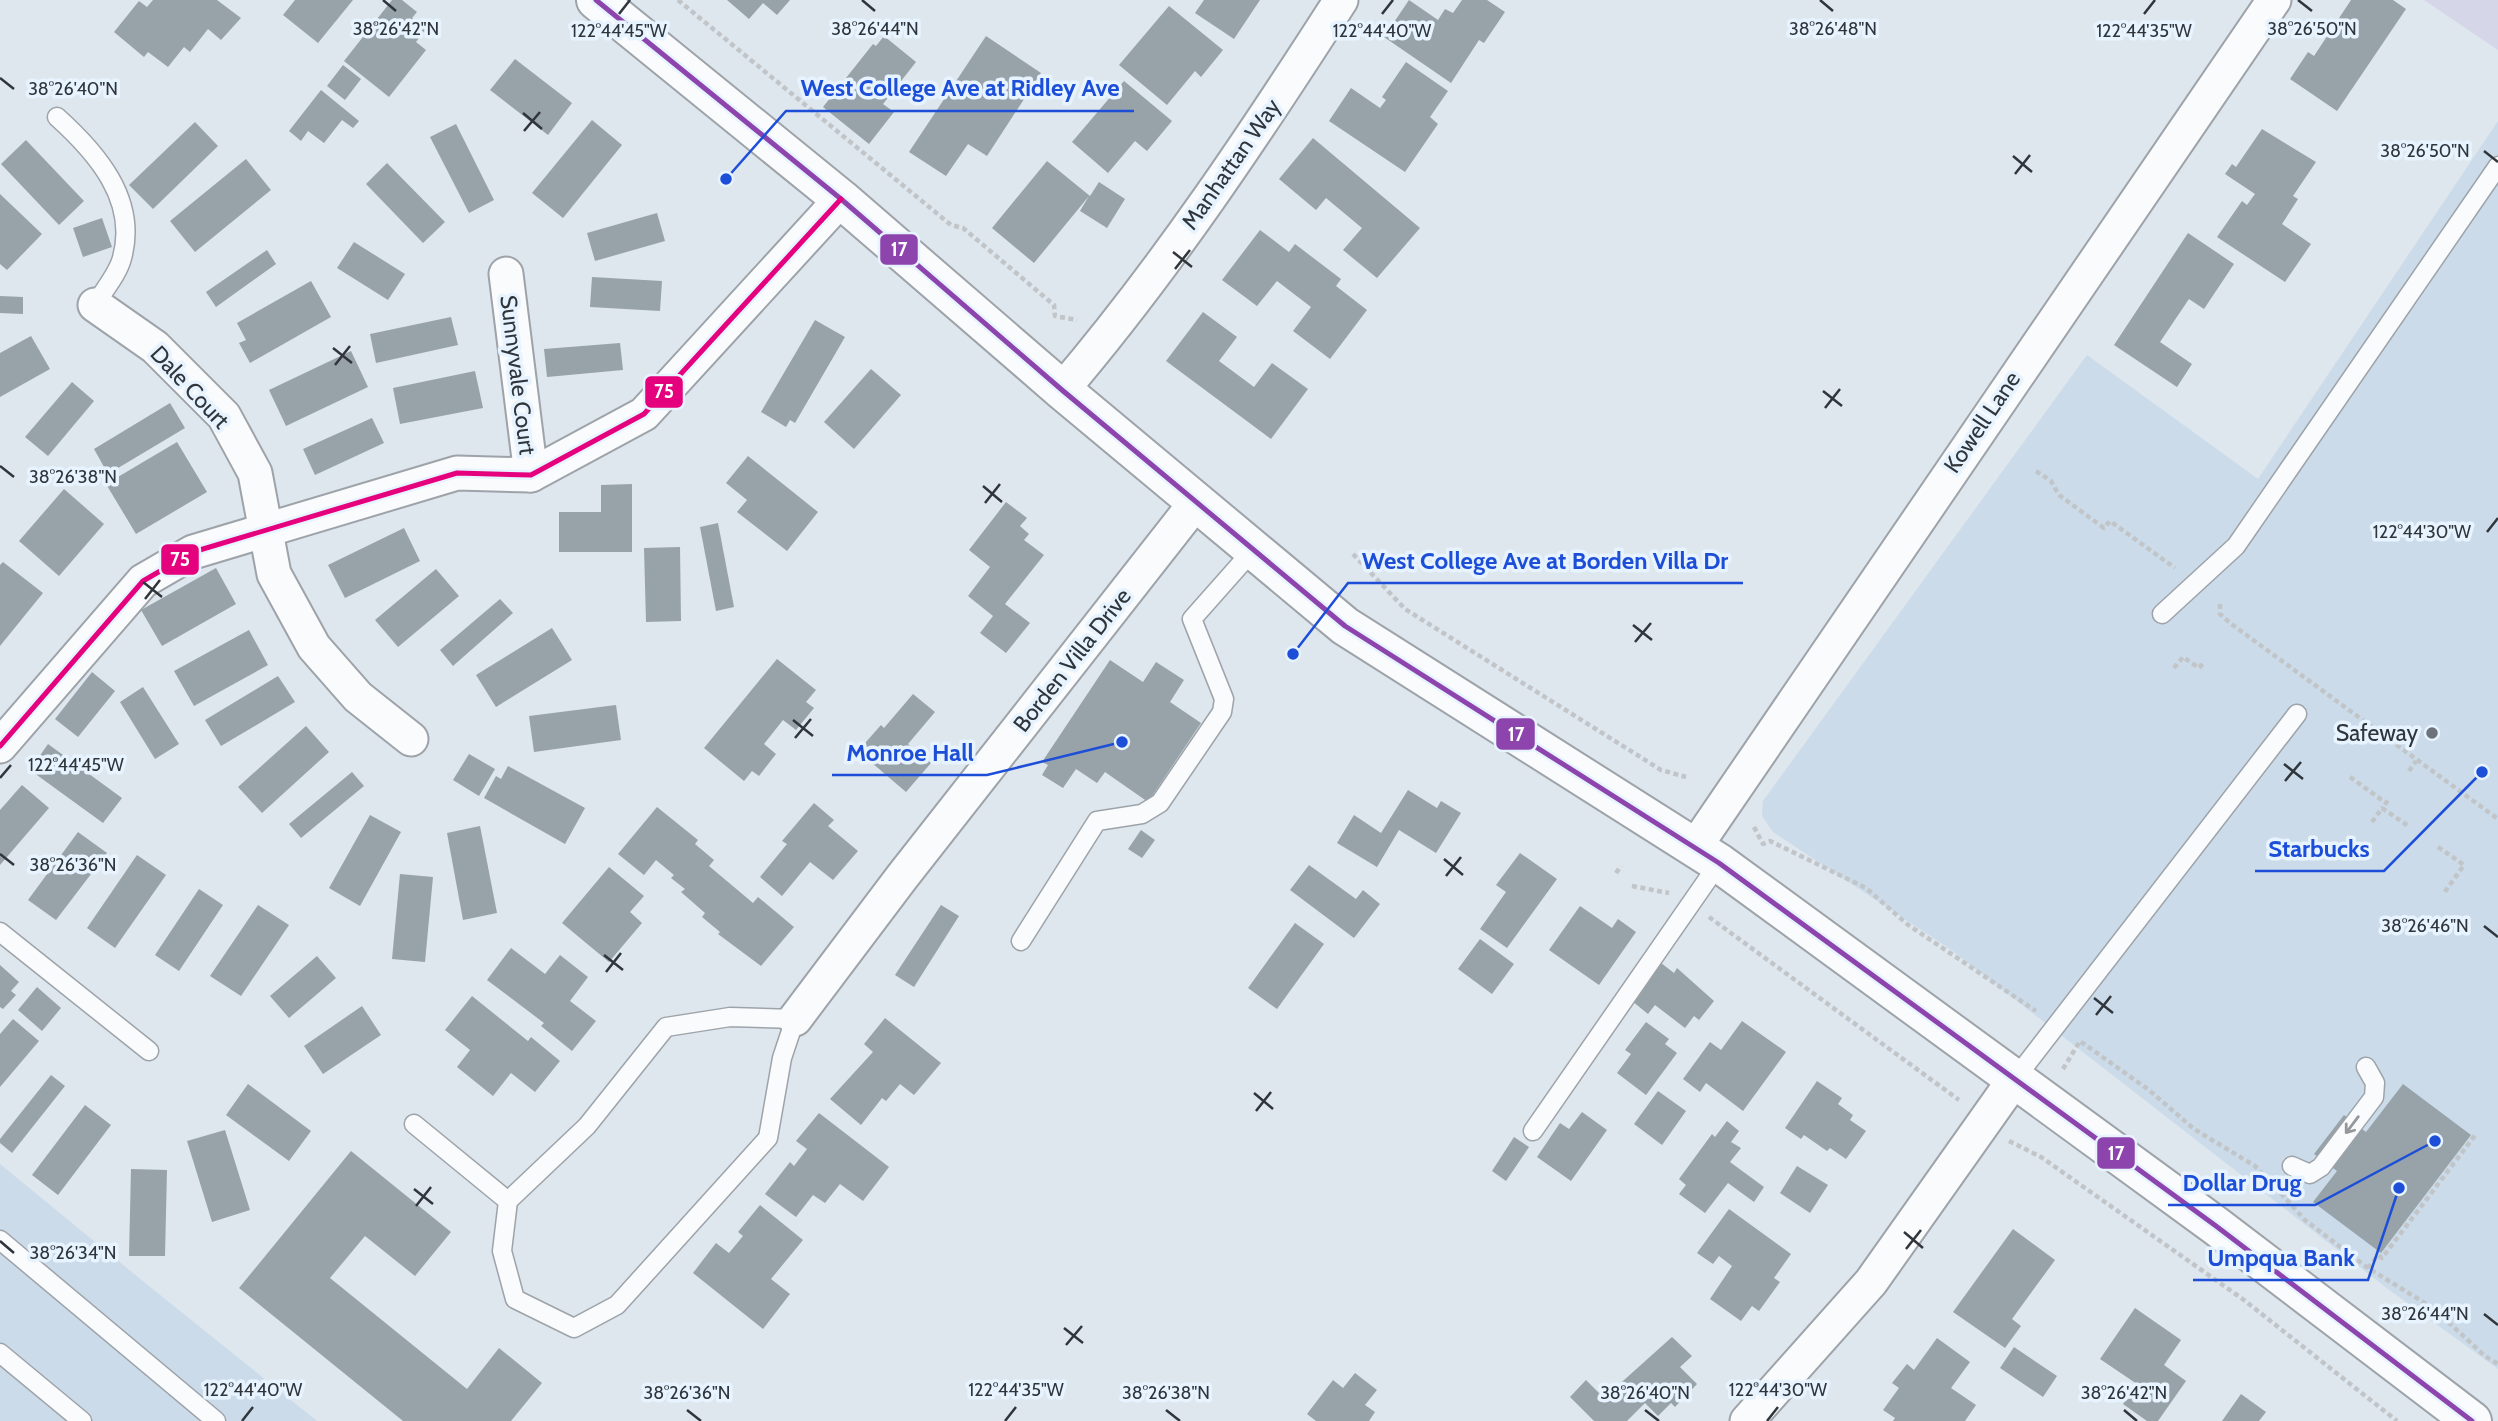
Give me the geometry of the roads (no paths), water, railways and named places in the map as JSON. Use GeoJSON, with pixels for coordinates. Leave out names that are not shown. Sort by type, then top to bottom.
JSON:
{"type":"FeatureCollection","features":[{"type":"Feature","properties":{"kind":"main road"},"geometry":{"type":"LineString","coordinates":[[596,0],[841,200],[1062,390],[1345,626],[1707,855],[2227,1234],[2472,1421]]}},
{"type":"Feature","properties":{"kind":"street","name":"Manhattan Way"},"geometry":{"type":"LineString","coordinates":[[1062,390],[1108,335],[1257,132],[1341,0]]}},
{"type":"Feature","properties":{"kind":"street","name":"Kowell Lane"},"geometry":{"type":"LineString","coordinates":[[1707,855],[1999,398],[2274,0]]}},
{"type":"Feature","properties":{"kind":"street"},"geometry":{"type":"LineString","coordinates":[[0,746],[143,581],[193,552],[403,486],[457,473],[531,475],[645,414],[841,200]]}},
{"type":"Feature","properties":{"kind":"street","name":"Sunnyvale Court"},"geometry":{"type":"LineString","coordinates":[[506,274],[531,475]]}},
{"type":"Feature","properties":{"kind":"street","name":"Dale Court"},"geometry":{"type":"LineString","coordinates":[[95,305],[155,347],[225,416],[255,473],[274,574],[314,648],[358,696],[411,739]]}},
{"type":"Feature","properties":{"kind":"street","name":"Borden Villa Drive"},"geometry":{"type":"LineString","coordinates":[[795,1019],[902,877],[1197,501]]}},
{"type":"Feature","properties":{"kind":"street"},"geometry":{"type":"LineString","coordinates":[[1747,1421],[1871,1282],[2014,1080]]}},
{"type":"Feature","properties":{"kind":"lane"},"geometry":{"type":"LineString","coordinates":[[57,117],[105,165],[121,202],[126,230],[122,260],[95,305]]}},
{"type":"Feature","properties":{"kind":"lane"},"geometry":{"type":"LineString","coordinates":[[2162,614],[2236,546],[2498,166]]}},
{"type":"Feature","properties":{"kind":"lane"},"geometry":{"type":"LineString","coordinates":[[1021,941],[1097,821],[1142,814],[1160,803],[1217,721],[1224,699],[1192,619],[1254,550]]}},
{"type":"Feature","properties":{"kind":"lane"},"geometry":{"type":"LineString","coordinates":[[2014,1080],[2298,714]]}},
{"type":"Feature","properties":{"kind":"lane"},"geometry":{"type":"LineString","coordinates":[[1533,1131],[1690,904],[1707,855]]}},
{"type":"Feature","properties":{"kind":"lane"},"geometry":{"type":"LineString","coordinates":[[0,932],[149,1051]]}},
{"type":"Feature","properties":{"kind":"lane"},"geometry":{"type":"LineString","coordinates":[[730,1017],[795,1019],[782,1058],[768,1138],[706,1202],[617,1305],[574,1328],[515,1299],[502,1251],[508,1201],[587,1126],[666,1027],[730,1017]]}},
{"type":"Feature","properties":{"kind":"lane"},"geometry":{"type":"LineString","coordinates":[[2292,1166],[2310,1174],[2320,1167],[2374,1097],[2375,1083],[2366,1067]]}},
{"type":"Feature","properties":{"kind":"lane"},"geometry":{"type":"LineString","coordinates":[[414,1124],[508,1201]]}},
{"type":"Feature","properties":{"kind":"lane"},"geometry":{"type":"LineString","coordinates":[[0,1240],[216,1421]]}},
{"type":"Feature","properties":{"kind":"lane"},"geometry":{"type":"LineString","coordinates":[[0,1353],[82,1421]]}},
{"type":"Feature","properties":{"kind":"place","name":"West College Ave at Ridley Ave"},"geometry":{"type":"Point","coordinates":[726,179]}},
{"type":"Feature","properties":{"kind":"place","name":"West College Ave at Borden Villa Dr"},"geometry":{"type":"Point","coordinates":[1293,654]}},
{"type":"Feature","properties":{"kind":"place","name":"Safeway"},"geometry":{"type":"Point","coordinates":[2432,733]}},
{"type":"Feature","properties":{"kind":"place","name":"Monroe Hall"},"geometry":{"type":"Point","coordinates":[1122,742]}},
{"type":"Feature","properties":{"kind":"place","name":"Starbucks"},"geometry":{"type":"Point","coordinates":[2482,772]}},
{"type":"Feature","properties":{"kind":"place","name":"Dollar Drug"},"geometry":{"type":"Point","coordinates":[2435,1141]}},
{"type":"Feature","properties":{"kind":"place","name":"Umpqua Bank"},"geometry":{"type":"Point","coordinates":[2399,1188]}}]}
